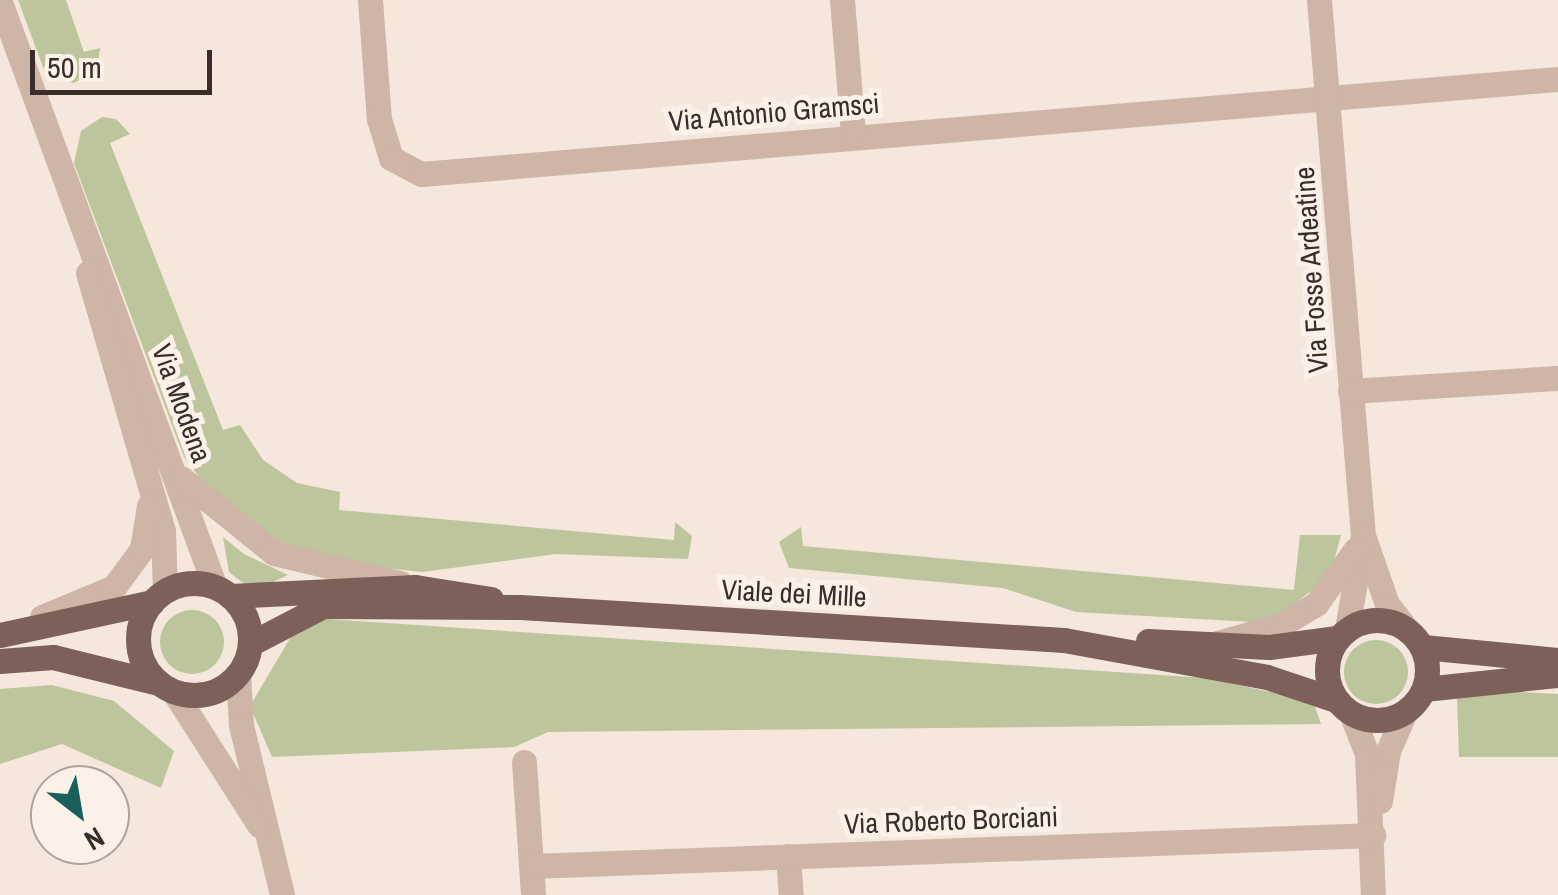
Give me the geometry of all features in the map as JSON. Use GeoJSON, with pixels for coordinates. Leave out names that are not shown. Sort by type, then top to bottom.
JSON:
{"type":"FeatureCollection","features":[{"type":"Feature","properties":{"kind":"main road","name":"Viale dei Mille"},"geometry":{"type":"LineString","coordinates":[[0,633],[158,597],[222,592],[415,587],[520,607]]}},
{"type":"Feature","properties":{"kind":"main road"},"geometry":{"type":"LineString","coordinates":[[0,661],[53,657],[166,688],[209,694],[238,674],[250,644],[222,592]]}},
{"type":"Feature","properties":{"kind":"main road"},"geometry":{"type":"LineString","coordinates":[[158,597],[139,653],[166,688]]}},
{"type":"Feature","properties":{"kind":"main road","name":"Viale dei Mille"},"geometry":{"type":"LineString","coordinates":[[250,644],[323,606],[520,607],[1064,640],[1210,645],[1342,634],[1376,619],[1414,638],[1558,660]]}},
{"type":"Feature","properties":{"kind":"main road"},"geometry":{"type":"LineString","coordinates":[[1342,634],[1326,669],[1344,706]]}},
{"type":"Feature","properties":{"kind":"main road"},"geometry":{"type":"LineString","coordinates":[[1414,638],[1424,689]]}},
{"type":"Feature","properties":{"kind":"main road","name":"Viale dei Mille"},"geometry":{"type":"LineString","coordinates":[[1064,640],[1266,676],[1378,720],[1405,712]]}},
{"type":"Feature","properties":{"kind":"main road"},"geometry":{"type":"LineString","coordinates":[[1405,712],[1424,689],[1558,675]]}},
{"type":"Feature","properties":{"kind":"street","name":"Via Antonio Gramsci"},"geometry":{"type":"LineString","coordinates":[[370,0],[378,119],[390,158],[420,174],[1327,94],[1558,78]]}},
{"type":"Feature","properties":{"kind":"street"},"geometry":{"type":"LineString","coordinates":[[842,0],[853,134]]}},
{"type":"Feature","properties":{"kind":"street","name":"Via Fosse Ardeatine"},"geometry":{"type":"LineString","coordinates":[[1319,0],[1363,536],[1388,604],[1414,638]]}},
{"type":"Feature","properties":{"kind":"street","name":"Via Modena"},"geometry":{"type":"LineString","coordinates":[[0,2],[83,243],[222,592]]}},
{"type":"Feature","properties":{"kind":"street","name":"Via Modena"},"geometry":{"type":"LineString","coordinates":[[83,243],[94,316],[167,554],[158,597]]}},
{"type":"Feature","properties":{"kind":"street"},"geometry":{"type":"LineString","coordinates":[[1350,391],[1558,378]]}},
{"type":"Feature","properties":{"kind":"street","name":"Viale dei Mille"},"geometry":{"type":"LineString","coordinates":[[176,473],[274,553],[415,587]]}},
{"type":"Feature","properties":{"kind":"street","name":"Via Modena"},"geometry":{"type":"LineString","coordinates":[[0,633],[114,586],[142,549],[148,486]]}},
{"type":"Feature","properties":{"kind":"street"},"geometry":{"type":"LineString","coordinates":[[1210,645],[1282,625],[1316,604],[1363,536]]}},
{"type":"Feature","properties":{"kind":"street","name":"Via Fosse Ardeatine"},"geometry":{"type":"LineString","coordinates":[[1342,634],[1363,536]]}},
{"type":"Feature","properties":{"kind":"street"},"geometry":{"type":"LineString","coordinates":[[238,674],[266,838],[282,895]]}},
{"type":"Feature","properties":{"kind":"street"},"geometry":{"type":"LineString","coordinates":[[166,688],[266,838]]}},
{"type":"Feature","properties":{"kind":"street"},"geometry":{"type":"LineString","coordinates":[[1344,706],[1367,754],[1373,895]]}},
{"type":"Feature","properties":{"kind":"street"},"geometry":{"type":"LineString","coordinates":[[1372,835],[1388,751],[1405,712]]}},
{"type":"Feature","properties":{"kind":"street"},"geometry":{"type":"LineString","coordinates":[[524,762],[533,895]]}},
{"type":"Feature","properties":{"kind":"street","name":"Via Roberto Borciani"},"geometry":{"type":"LineString","coordinates":[[531,866],[1372,835]]}},
{"type":"Feature","properties":{"kind":"street"},"geometry":{"type":"LineString","coordinates":[[788,856],[790,895]]}},
{"type":"Feature","properties":{"kind":"green space"},"geometry":{"type":"Polygon","coordinates":[[[18,0],[66,0],[84,52],[100,48],[97,71],[74,83],[46,75],[18,0]]]}},
{"type":"Feature","properties":{"kind":"green space"},"geometry":{"type":"Polygon","coordinates":[[[102,117],[116,119],[130,134],[110,143],[223,430],[240,425],[263,460],[297,483],[340,492],[339,510],[674,540],[675,522],[692,536],[688,559],[556,554],[422,572],[339,563],[278,545],[223,508],[184,457],[74,163],[81,131],[102,117]]]}},
{"type":"Feature","properties":{"kind":"green space"},"geometry":{"type":"Polygon","coordinates":[[[801,527],[803,546],[1294,590],[1300,535],[1341,535],[1330,576],[1284,612],[1252,622],[1076,612],[1003,588],[789,568],[779,542],[801,527]]]}},
{"type":"Feature","properties":{"kind":"green space"},"geometry":{"type":"Polygon","coordinates":[[[223,537],[244,554],[288,575],[253,591],[229,572],[223,537]]]}},
{"type":"Feature","properties":{"kind":"green space"},"geometry":{"type":"Polygon","coordinates":[[[192,610],[215,619],[224,642],[215,665],[192,674],[169,665],[160,642],[169,619],[192,610]]]}},
{"type":"Feature","properties":{"kind":"green space"},"geometry":{"type":"Polygon","coordinates":[[[327,619],[1205,678],[1313,701],[1321,724],[548,732],[514,747],[272,757],[250,706],[295,630],[327,619]]]}},
{"type":"Feature","properties":{"kind":"green space"},"geometry":{"type":"Polygon","coordinates":[[[1376,640],[1399,649],[1408,672],[1399,695],[1376,704],[1353,695],[1344,672],[1353,649],[1376,640]]]}},
{"type":"Feature","properties":{"kind":"green space"},"geometry":{"type":"Polygon","coordinates":[[[52,685],[114,701],[174,751],[161,788],[130,774],[130,765],[109,765],[62,744],[0,764],[0,689],[52,685]]]}},
{"type":"Feature","properties":{"kind":"green space"},"geometry":{"type":"Polygon","coordinates":[[[1518,692],[1558,694],[1558,757],[1459,757],[1457,698],[1518,692]]]}}]}
